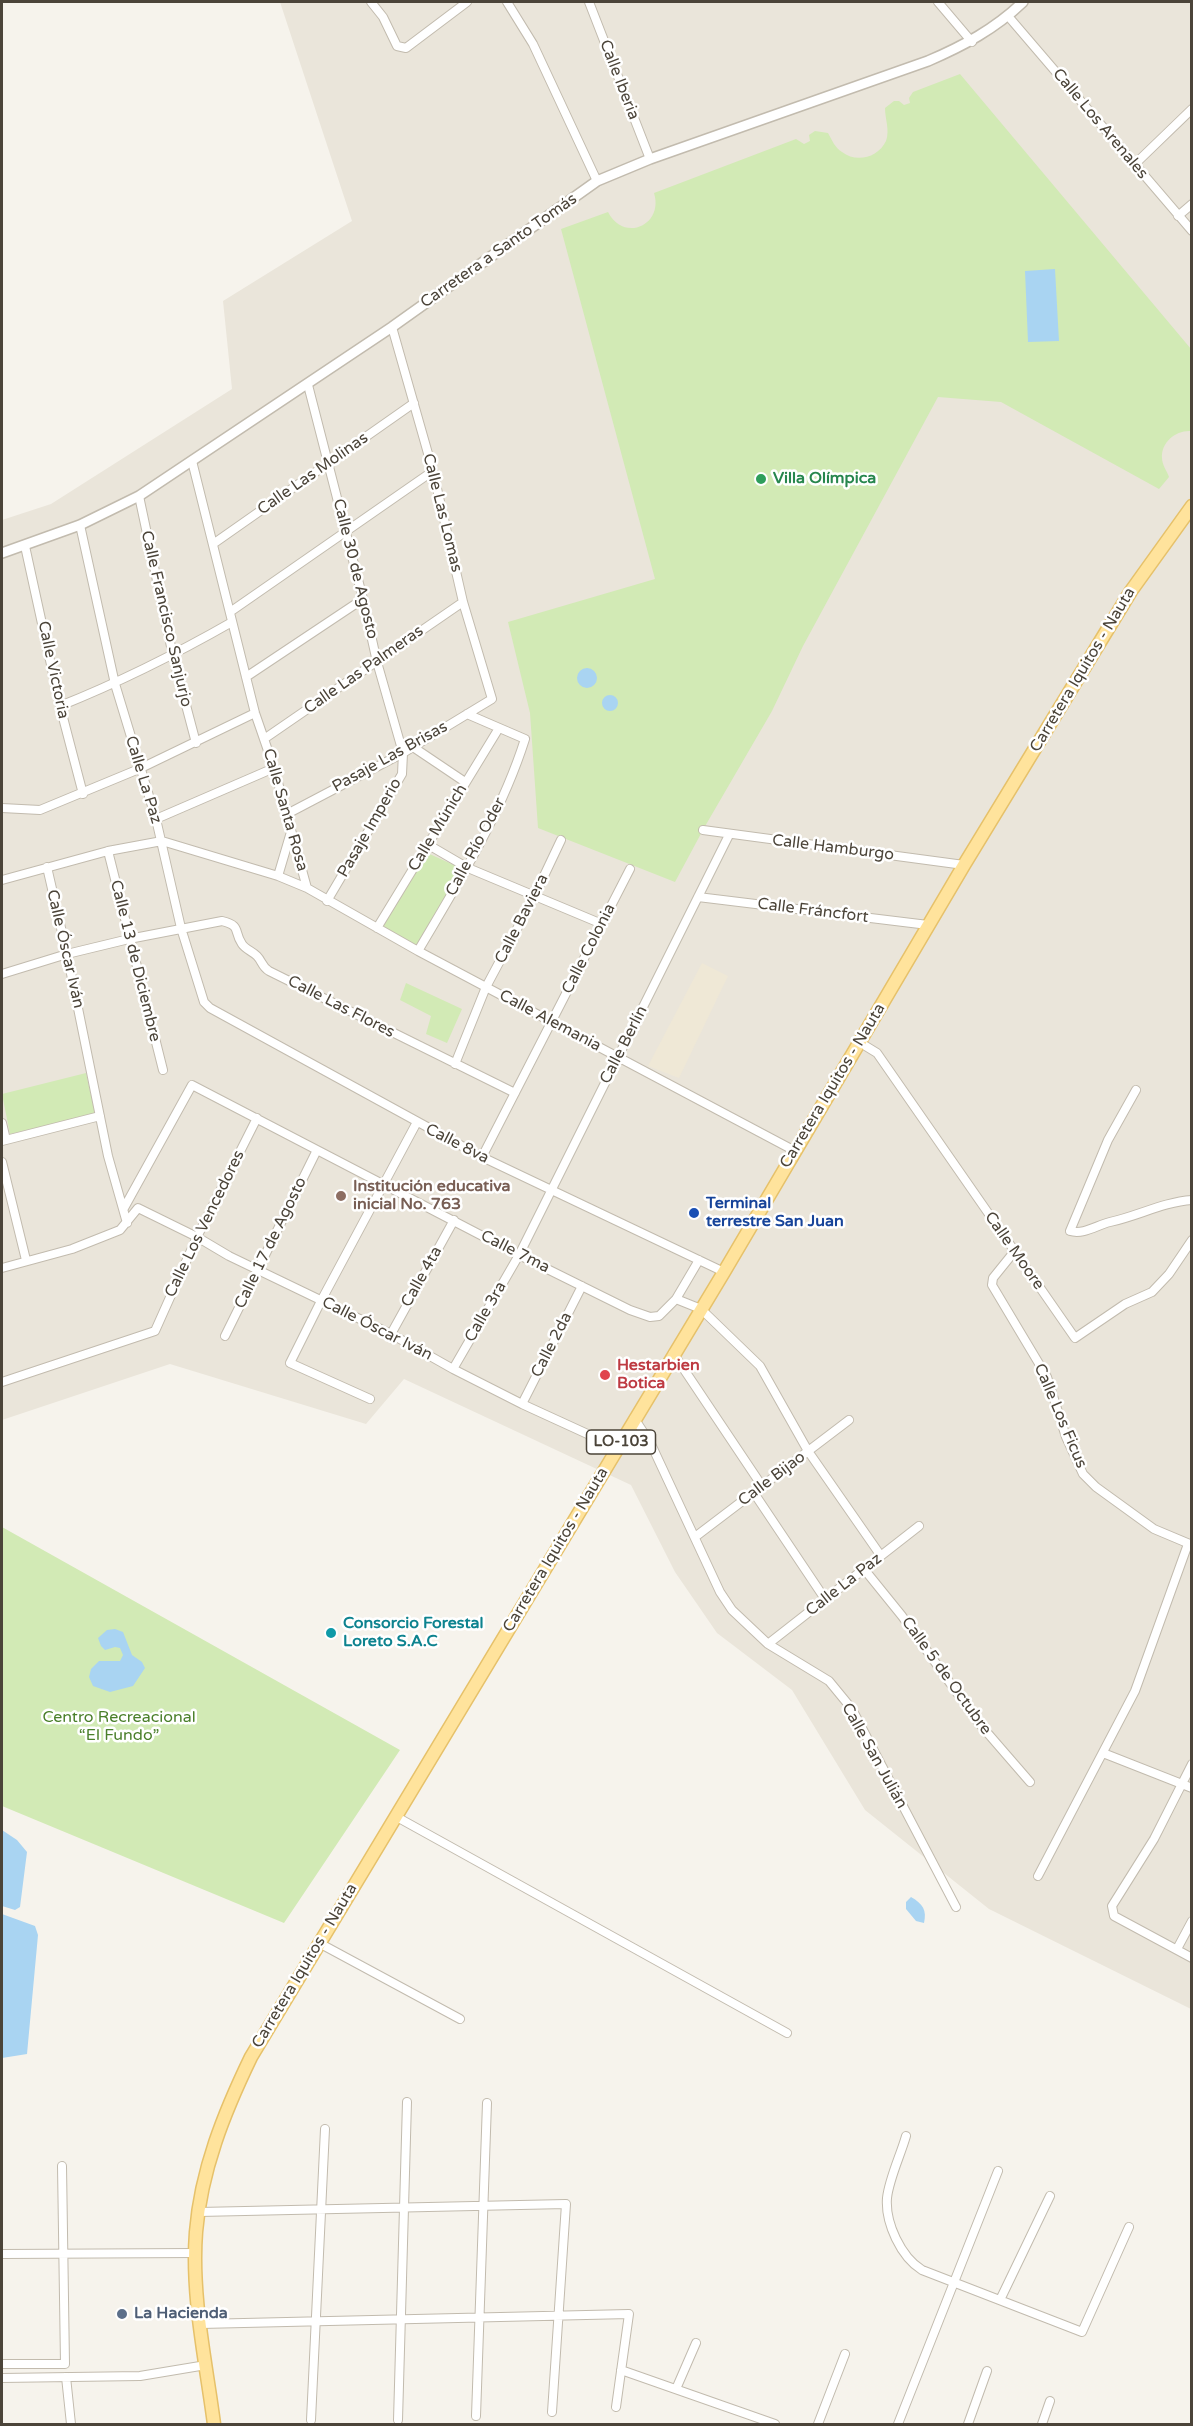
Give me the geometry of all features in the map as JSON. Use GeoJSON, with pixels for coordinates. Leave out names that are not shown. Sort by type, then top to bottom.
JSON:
{"type":"FeatureCollection","features":[{"type":"Feature","properties":{"kind":"main road","name":"Carretera Iquitos - Nauta"},"geometry":{"type":"LineString","coordinates":[[214,2424],[196,2279],[199,2212],[213,2146],[226,2107],[250,2057],[618,1448],[964,865],[1131,591],[1191,506]]}},
{"type":"Feature","properties":{"kind":"street"},"geometry":{"type":"LineString","coordinates":[[371,2],[383,17],[397,46],[406,48],[467,2]]}},
{"type":"Feature","properties":{"kind":"street"},"geometry":{"type":"LineString","coordinates":[[507,2],[533,44],[597,181]]}},
{"type":"Feature","properties":{"kind":"street","name":"Calle Iberia"},"geometry":{"type":"LineString","coordinates":[[589,2],[650,159]]}},
{"type":"Feature","properties":{"kind":"street"},"geometry":{"type":"LineString","coordinates":[[938,2],[972,42]]}},
{"type":"Feature","properties":{"kind":"street","name":"Carretera a Santo Tomás"},"geometry":{"type":"LineString","coordinates":[[2,553],[80,525],[139,496],[308,385],[597,181],[650,159],[928,62],[972,42],[1023,2]]}},
{"type":"Feature","properties":{"kind":"street","name":"Calle Los Arenales"},"geometry":{"type":"LineString","coordinates":[[1008,16],[1191,231]]}},
{"type":"Feature","properties":{"kind":"street"},"geometry":{"type":"LineString","coordinates":[[1135,164],[1191,109]]}},
{"type":"Feature","properties":{"kind":"street"},"geometry":{"type":"LineString","coordinates":[[1178,216],[1191,204]]}},
{"type":"Feature","properties":{"kind":"street","name":"Calle Las Lomas"},"geometry":{"type":"LineString","coordinates":[[392,327],[433,471],[464,602],[492,699]]}},
{"type":"Feature","properties":{"kind":"street","name":"Calle 30 de Agosto"},"geometry":{"type":"LineString","coordinates":[[308,385],[377,662],[403,753]]}},
{"type":"Feature","properties":{"kind":"street","name":"Calle Las Molinas"},"geometry":{"type":"LineString","coordinates":[[213,544],[414,403]]}},
{"type":"Feature","properties":{"kind":"street","name":"Calle Santa Rosa"},"geometry":{"type":"LineString","coordinates":[[192,461],[255,713],[274,768],[307,888]]}},
{"type":"Feature","properties":{"kind":"street"},"geometry":{"type":"LineString","coordinates":[[230,612],[433,471]]}},
{"type":"Feature","properties":{"kind":"street","name":"Calle Francisco Sanjurjo"},"geometry":{"type":"LineString","coordinates":[[139,496],[173,656],[196,743]]}},
{"type":"Feature","properties":{"kind":"street","name":"Calle La Paz"},"geometry":{"type":"LineString","coordinates":[[80,525],[115,684],[156,819],[181,928],[200,994],[210,1008],[230,1018]]}},
{"type":"Feature","properties":{"kind":"street","name":"Calle Victoria"},"geometry":{"type":"LineString","coordinates":[[25,546],[82,794]]}},
{"type":"Feature","properties":{"kind":"street"},"geometry":{"type":"LineString","coordinates":[[246,677],[363,599]]}},
{"type":"Feature","properties":{"kind":"street","name":"Calle Las Palmeras"},"geometry":{"type":"LineString","coordinates":[[264,739],[464,602]]}},
{"type":"Feature","properties":{"kind":"street"},"geometry":{"type":"LineString","coordinates":[[60,706],[115,684],[173,656],[232,622]]}},
{"type":"Feature","properties":{"kind":"street","name":"Pasaje Las Brisas"},"geometry":{"type":"LineString","coordinates":[[287,814],[403,753],[492,699]]}},
{"type":"Feature","properties":{"kind":"street"},"geometry":{"type":"LineString","coordinates":[[2,808],[40,810],[139,769],[255,713]]}},
{"type":"Feature","properties":{"kind":"street"},"geometry":{"type":"LineString","coordinates":[[467,714],[499,728]]}},
{"type":"Feature","properties":{"kind":"street","name":"Calle Río Oder"},"geometry":{"type":"LineString","coordinates":[[418,951],[468,868],[514,774],[525,739],[499,728]]}},
{"type":"Feature","properties":{"kind":"street","name":"Calle Múnich"},"geometry":{"type":"LineString","coordinates":[[377,928],[499,728]]}},
{"type":"Feature","properties":{"kind":"street"},"geometry":{"type":"LineString","coordinates":[[413,747],[465,782]]}},
{"type":"Feature","properties":{"kind":"street","name":"Pasaje Imperio"},"geometry":{"type":"LineString","coordinates":[[327,901],[402,774],[403,753]]}},
{"type":"Feature","properties":{"kind":"street"},"geometry":{"type":"LineString","coordinates":[[156,819],[274,768]]}},
{"type":"Feature","properties":{"kind":"street"},"geometry":{"type":"LineString","coordinates":[[278,876],[291,830]]}},
{"type":"Feature","properties":{"kind":"street","name":"Calle Hamburgo"},"geometry":{"type":"LineString","coordinates":[[703,830],[964,865]]}},
{"type":"Feature","properties":{"kind":"street","name":"Calle Berlín"},"geometry":{"type":"LineString","coordinates":[[519,1255],[729,835]]}},
{"type":"Feature","properties":{"kind":"street","name":"Calle Baviera"},"geometry":{"type":"LineString","coordinates":[[455,1064],[486,987],[534,897],[561,840]]}},
{"type":"Feature","properties":{"kind":"street","name":"Calle Santa Rosa"},"geometry":{"type":"LineString","coordinates":[[2,880],[108,851],[162,841],[278,876],[307,888]]}},
{"type":"Feature","properties":{"kind":"street"},"geometry":{"type":"LineString","coordinates":[[427,844],[468,868],[602,924]]}},
{"type":"Feature","properties":{"kind":"street","name":"Calle 13 de Diciembre"},"geometry":{"type":"LineString","coordinates":[[108,851],[163,1070]]}},
{"type":"Feature","properties":{"kind":"street","name":"Calle Óscar Iván"},"geometry":{"type":"LineString","coordinates":[[47,867],[68,954],[108,1156],[127,1223]]}},
{"type":"Feature","properties":{"kind":"street","name":"Calle Colonia"},"geometry":{"type":"LineString","coordinates":[[482,1157],[630,869]]}},
{"type":"Feature","properties":{"kind":"street","name":"Calle Alemania"},"geometry":{"type":"LineString","coordinates":[[307,888],[551,1023],[795,1151]]}},
{"type":"Feature","properties":{"kind":"street","name":"Calle Fráncfort"},"geometry":{"type":"LineString","coordinates":[[698,897],[928,925]]}},
{"type":"Feature","properties":{"kind":"street","name":"Calle Las Flores"},"geometry":{"type":"LineString","coordinates":[[181,928],[211,922],[232,924],[237,929],[240,942],[257,956],[263,968],[515,1093]]}},
{"type":"Feature","properties":{"kind":"street"},"geometry":{"type":"LineString","coordinates":[[2,975],[68,954],[181,928]]}},
{"type":"Feature","properties":{"kind":"street","name":"Calle 8va"},"geometry":{"type":"LineString","coordinates":[[230,1018],[482,1157],[723,1272]]}},
{"type":"Feature","properties":{"kind":"street","name":"Calle Moore"},"geometry":{"type":"LineString","coordinates":[[859,1042],[877,1053],[1075,1338],[1125,1304],[1152,1292],[1169,1274],[1191,1240]]}},
{"type":"Feature","properties":{"kind":"street","name":"Calle 7ma"},"geometry":{"type":"LineString","coordinates":[[124,1208],[192,1085],[519,1255],[630,1310],[650,1317],[659,1316],[676,1299],[699,1260]]}},
{"type":"Feature","properties":{"kind":"street"},"geometry":{"type":"LineString","coordinates":[[1136,1090],[1108,1140],[1070,1231],[1083,1232],[1132,1218],[1159,1206],[1191,1200]]}},
{"type":"Feature","properties":{"kind":"street"},"geometry":{"type":"LineString","coordinates":[[2,1123],[4,1140],[100,1116]]}},
{"type":"Feature","properties":{"kind":"street","name":"Calle Los Vencedores"},"geometry":{"type":"LineString","coordinates":[[2,1382],[155,1331],[197,1236],[257,1118]]}},
{"type":"Feature","properties":{"kind":"street"},"geometry":{"type":"LineString","coordinates":[[370,1399],[290,1364],[321,1301],[417,1122]]}},
{"type":"Feature","properties":{"kind":"street","name":"Calle 17 de Agosto"},"geometry":{"type":"LineString","coordinates":[[225,1336],[317,1150]]}},
{"type":"Feature","properties":{"kind":"street"},"geometry":{"type":"LineString","coordinates":[[2,1162],[26,1260]]}},
{"type":"Feature","properties":{"kind":"street","name":"Calle Óscar Iván"},"geometry":{"type":"LineString","coordinates":[[127,1223],[138,1208],[391,1334],[522,1404],[618,1448]]}},
{"type":"Feature","properties":{"kind":"street","name":"Calle 4ta"},"geometry":{"type":"LineString","coordinates":[[391,1334],[454,1220]]}},
{"type":"Feature","properties":{"kind":"street"},"geometry":{"type":"LineString","coordinates":[[2,1268],[72,1250],[120,1230],[127,1223]]}},
{"type":"Feature","properties":{"kind":"street","name":"Calle Los Ficus"},"geometry":{"type":"LineString","coordinates":[[1014,1252],[993,1278],[992,1285],[1047,1377],[1066,1437],[1083,1474],[1096,1487],[1154,1528],[1190,1544]]}},
{"type":"Feature","properties":{"kind":"street","name":"Calle 3ra"},"geometry":{"type":"LineString","coordinates":[[453,1369],[519,1255]]}},
{"type":"Feature","properties":{"kind":"street","name":"Calle 2da"},"geometry":{"type":"LineString","coordinates":[[522,1404],[582,1286]]}},
{"type":"Feature","properties":{"kind":"street"},"geometry":{"type":"LineString","coordinates":[[676,1299],[701,1309],[760,1366],[808,1451],[881,1556]]}},
{"type":"Feature","properties":{"kind":"street"},"geometry":{"type":"LineString","coordinates":[[673,1353],[762,1486]]}},
{"type":"Feature","properties":{"kind":"street","name":"Calle San Julián"},"geometry":{"type":"LineString","coordinates":[[634,1418],[651,1444],[720,1592],[732,1610],[768,1644],[829,1682],[852,1709],[956,1907]]}},
{"type":"Feature","properties":{"kind":"street","name":"Calle Bijao"},"geometry":{"type":"LineString","coordinates":[[695,1537],[849,1420]]}},
{"type":"Feature","properties":{"kind":"street"},"geometry":{"type":"LineString","coordinates":[[754,1493],[825,1599]]}},
{"type":"Feature","properties":{"kind":"street","name":"Calle La Paz"},"geometry":{"type":"LineString","coordinates":[[768,1644],[919,1526]]}},
{"type":"Feature","properties":{"kind":"street"},"geometry":{"type":"LineString","coordinates":[[1038,1876],[1135,1691],[1190,1544]]}},
{"type":"Feature","properties":{"kind":"street","name":"Calle 5 de Octubre"},"geometry":{"type":"LineString","coordinates":[[864,1569],[902,1616],[978,1722],[1030,1782]]}},
{"type":"Feature","properties":{"kind":"street"},"geometry":{"type":"LineString","coordinates":[[1103,1753],[1191,1788]]}},
{"type":"Feature","properties":{"kind":"street"},"geometry":{"type":"LineString","coordinates":[[1191,1764],[1154,1839],[1112,1906],[1114,1916],[1191,1958]]}},
{"type":"Feature","properties":{"kind":"street"},"geometry":{"type":"LineString","coordinates":[[395,1816],[787,2033]]}},
{"type":"Feature","properties":{"kind":"street"},"geometry":{"type":"LineString","coordinates":[[1177,1949],[1191,1922]]}},
{"type":"Feature","properties":{"kind":"street"},"geometry":{"type":"LineString","coordinates":[[319,1943],[460,2019]]}},
{"type":"Feature","properties":{"kind":"street"},"geometry":{"type":"LineString","coordinates":[[398,2420],[407,2102]]}},
{"type":"Feature","properties":{"kind":"street"},"geometry":{"type":"LineString","coordinates":[[476,2416],[487,2103]]}},
{"type":"Feature","properties":{"kind":"street"},"geometry":{"type":"LineString","coordinates":[[311,2420],[325,2129]]}},
{"type":"Feature","properties":{"kind":"street"},"geometry":{"type":"LineString","coordinates":[[906,2136],[887,2198],[894,2235],[903,2251],[915,2265],[954,2282],[1082,2332],[1129,2226]]}},
{"type":"Feature","properties":{"kind":"street"},"geometry":{"type":"LineString","coordinates":[[2,2364],[65,2364],[62,2166]]}},
{"type":"Feature","properties":{"kind":"street"},"geometry":{"type":"LineString","coordinates":[[898,2424],[998,2171]]}},
{"type":"Feature","properties":{"kind":"street"},"geometry":{"type":"LineString","coordinates":[[1000,2300],[1050,2196]]}},
{"type":"Feature","properties":{"kind":"street"},"geometry":{"type":"LineString","coordinates":[[199,2212],[566,2204],[552,2412]]}},
{"type":"Feature","properties":{"kind":"street"},"geometry":{"type":"LineString","coordinates":[[2,2254],[196,2253]]}},
{"type":"Feature","properties":{"kind":"street"},"geometry":{"type":"LineString","coordinates":[[201,2324],[629,2314],[616,2407]]}},
{"type":"Feature","properties":{"kind":"street"},"geometry":{"type":"LineString","coordinates":[[676,2389],[696,2343]]}},
{"type":"Feature","properties":{"kind":"street"},"geometry":{"type":"LineString","coordinates":[[818,2424],[845,2354]]}},
{"type":"Feature","properties":{"kind":"street"},"geometry":{"type":"LineString","coordinates":[[2,2378],[140,2376],[206,2364]]}},
{"type":"Feature","properties":{"kind":"street"},"geometry":{"type":"LineString","coordinates":[[621,2370],[775,2424]]}},
{"type":"Feature","properties":{"kind":"street"},"geometry":{"type":"LineString","coordinates":[[968,2424],[987,2371]]}},
{"type":"Feature","properties":{"kind":"street"},"geometry":{"type":"LineString","coordinates":[[66,2377],[71,2424]]}},
{"type":"Feature","properties":{"kind":"street"},"geometry":{"type":"LineString","coordinates":[[1041,2424],[1050,2401]]}},
{"type":"Feature","properties":{"kind":"shaded area"},"geometry":{"type":"Polygon","coordinates":[[[280,2],[1191,2],[1191,2009],[989,1909],[865,1810],[792,1690],[717,1633],[675,1572],[631,1485],[404,1379],[366,1424],[170,1364],[2,1420],[2,520],[51,504],[232,389],[223,301],[352,221],[280,2]]]}},
{"type":"Feature","properties":{"kind":"shaded area"},"geometry":{"type":"Polygon","coordinates":[[[702,963],[728,976],[679,1078],[648,1066],[702,963]]]}},
{"type":"Feature","properties":{"kind":"green space","name":"Villa Olímpica"},"geometry":{"type":"Polygon","coordinates":[[[960,74],[1191,349],[1191,431],[1175,435],[1164,447],[1162,461],[1169,477],[1159,489],[1001,402],[938,397],[803,646],[772,711],[675,882],[538,828],[530,713],[508,622],[655,579],[561,229],[608,212],[623,227],[641,226],[653,214],[656,204],[654,193],[796,139],[804,144],[810,141],[809,135],[815,131],[828,133],[837,148],[848,155],[860,158],[872,155],[886,141],[885,108],[894,101],[899,101],[904,105],[910,103],[909,98],[913,92],[960,74]]]}},
{"type":"Feature","properties":{"kind":"green space"},"geometry":{"type":"Polygon","coordinates":[[[423,851],[465,870],[416,951],[377,930],[423,851]]]}},
{"type":"Feature","properties":{"kind":"green space"},"geometry":{"type":"Polygon","coordinates":[[[406,983],[462,1009],[447,1043],[426,1034],[431,1016],[400,1000],[406,983]]]}},
{"type":"Feature","properties":{"kind":"green space"},"geometry":{"type":"Polygon","coordinates":[[[86,1073],[95,1114],[10,1134],[2,1094],[86,1073]]]}},
{"type":"Feature","properties":{"kind":"green space","name":"Centro Recreacional “El Fundo”"},"geometry":{"type":"Polygon","coordinates":[[[2,1527],[400,1750],[284,1923],[2,1806],[2,1527]]]}},
{"type":"Feature","properties":{"kind":"water"},"geometry":{"type":"Polygon","coordinates":[[[1055,269],[1059,341],[1028,342],[1025,271],[1055,269]]]}},
{"type":"Feature","properties":{"kind":"water"},"geometry":{"type":"Polygon","coordinates":[[[587,668],[594,671],[597,678],[594,685],[587,688],[580,685],[577,678],[580,671],[587,668]]]}},
{"type":"Feature","properties":{"kind":"water"},"geometry":{"type":"Polygon","coordinates":[[[607,695],[613,695],[618,703],[616,709],[607,711],[602,706],[602,700],[607,695]]]}},
{"type":"Feature","properties":{"kind":"water"},"geometry":{"type":"Polygon","coordinates":[[[115,1629],[123,1632],[132,1655],[142,1662],[145,1668],[133,1686],[110,1692],[93,1686],[89,1677],[91,1669],[99,1661],[120,1661],[123,1655],[120,1648],[105,1650],[98,1638],[107,1630],[115,1629]]]}},
{"type":"Feature","properties":{"kind":"water"},"geometry":{"type":"Polygon","coordinates":[[[2,1830],[17,1840],[27,1852],[20,1907],[15,1910],[2,1906],[2,1830]]]}},
{"type":"Feature","properties":{"kind":"water"},"geometry":{"type":"Polygon","coordinates":[[[911,1897],[923,1908],[924,1923],[916,1921],[906,1909],[906,1902],[911,1897]]]}},
{"type":"Feature","properties":{"kind":"water"},"geometry":{"type":"Polygon","coordinates":[[[2,1914],[35,1926],[38,1935],[27,2054],[2,2058],[2,1914]]]}},
{"type":"Feature","properties":{"kind":"place","name":"Villa Olímpica"},"geometry":{"type":"Point","coordinates":[761,479]}},
{"type":"Feature","properties":{"kind":"place","name":"Institución educativa inicial No. 763"},"geometry":{"type":"Point","coordinates":[341,1196]}},
{"type":"Feature","properties":{"kind":"place","name":"Terminal terrestre San Juan"},"geometry":{"type":"Point","coordinates":[694,1213]}},
{"type":"Feature","properties":{"kind":"place","name":"Hestarbien Botica"},"geometry":{"type":"Point","coordinates":[605,1375]}},
{"type":"Feature","properties":{"kind":"place","name":"Consorcio Forestal Loreto S.A.C"},"geometry":{"type":"Point","coordinates":[331,1633]}},
{"type":"Feature","properties":{"kind":"place","name":"La Hacienda"},"geometry":{"type":"Point","coordinates":[122,2314]}}]}
